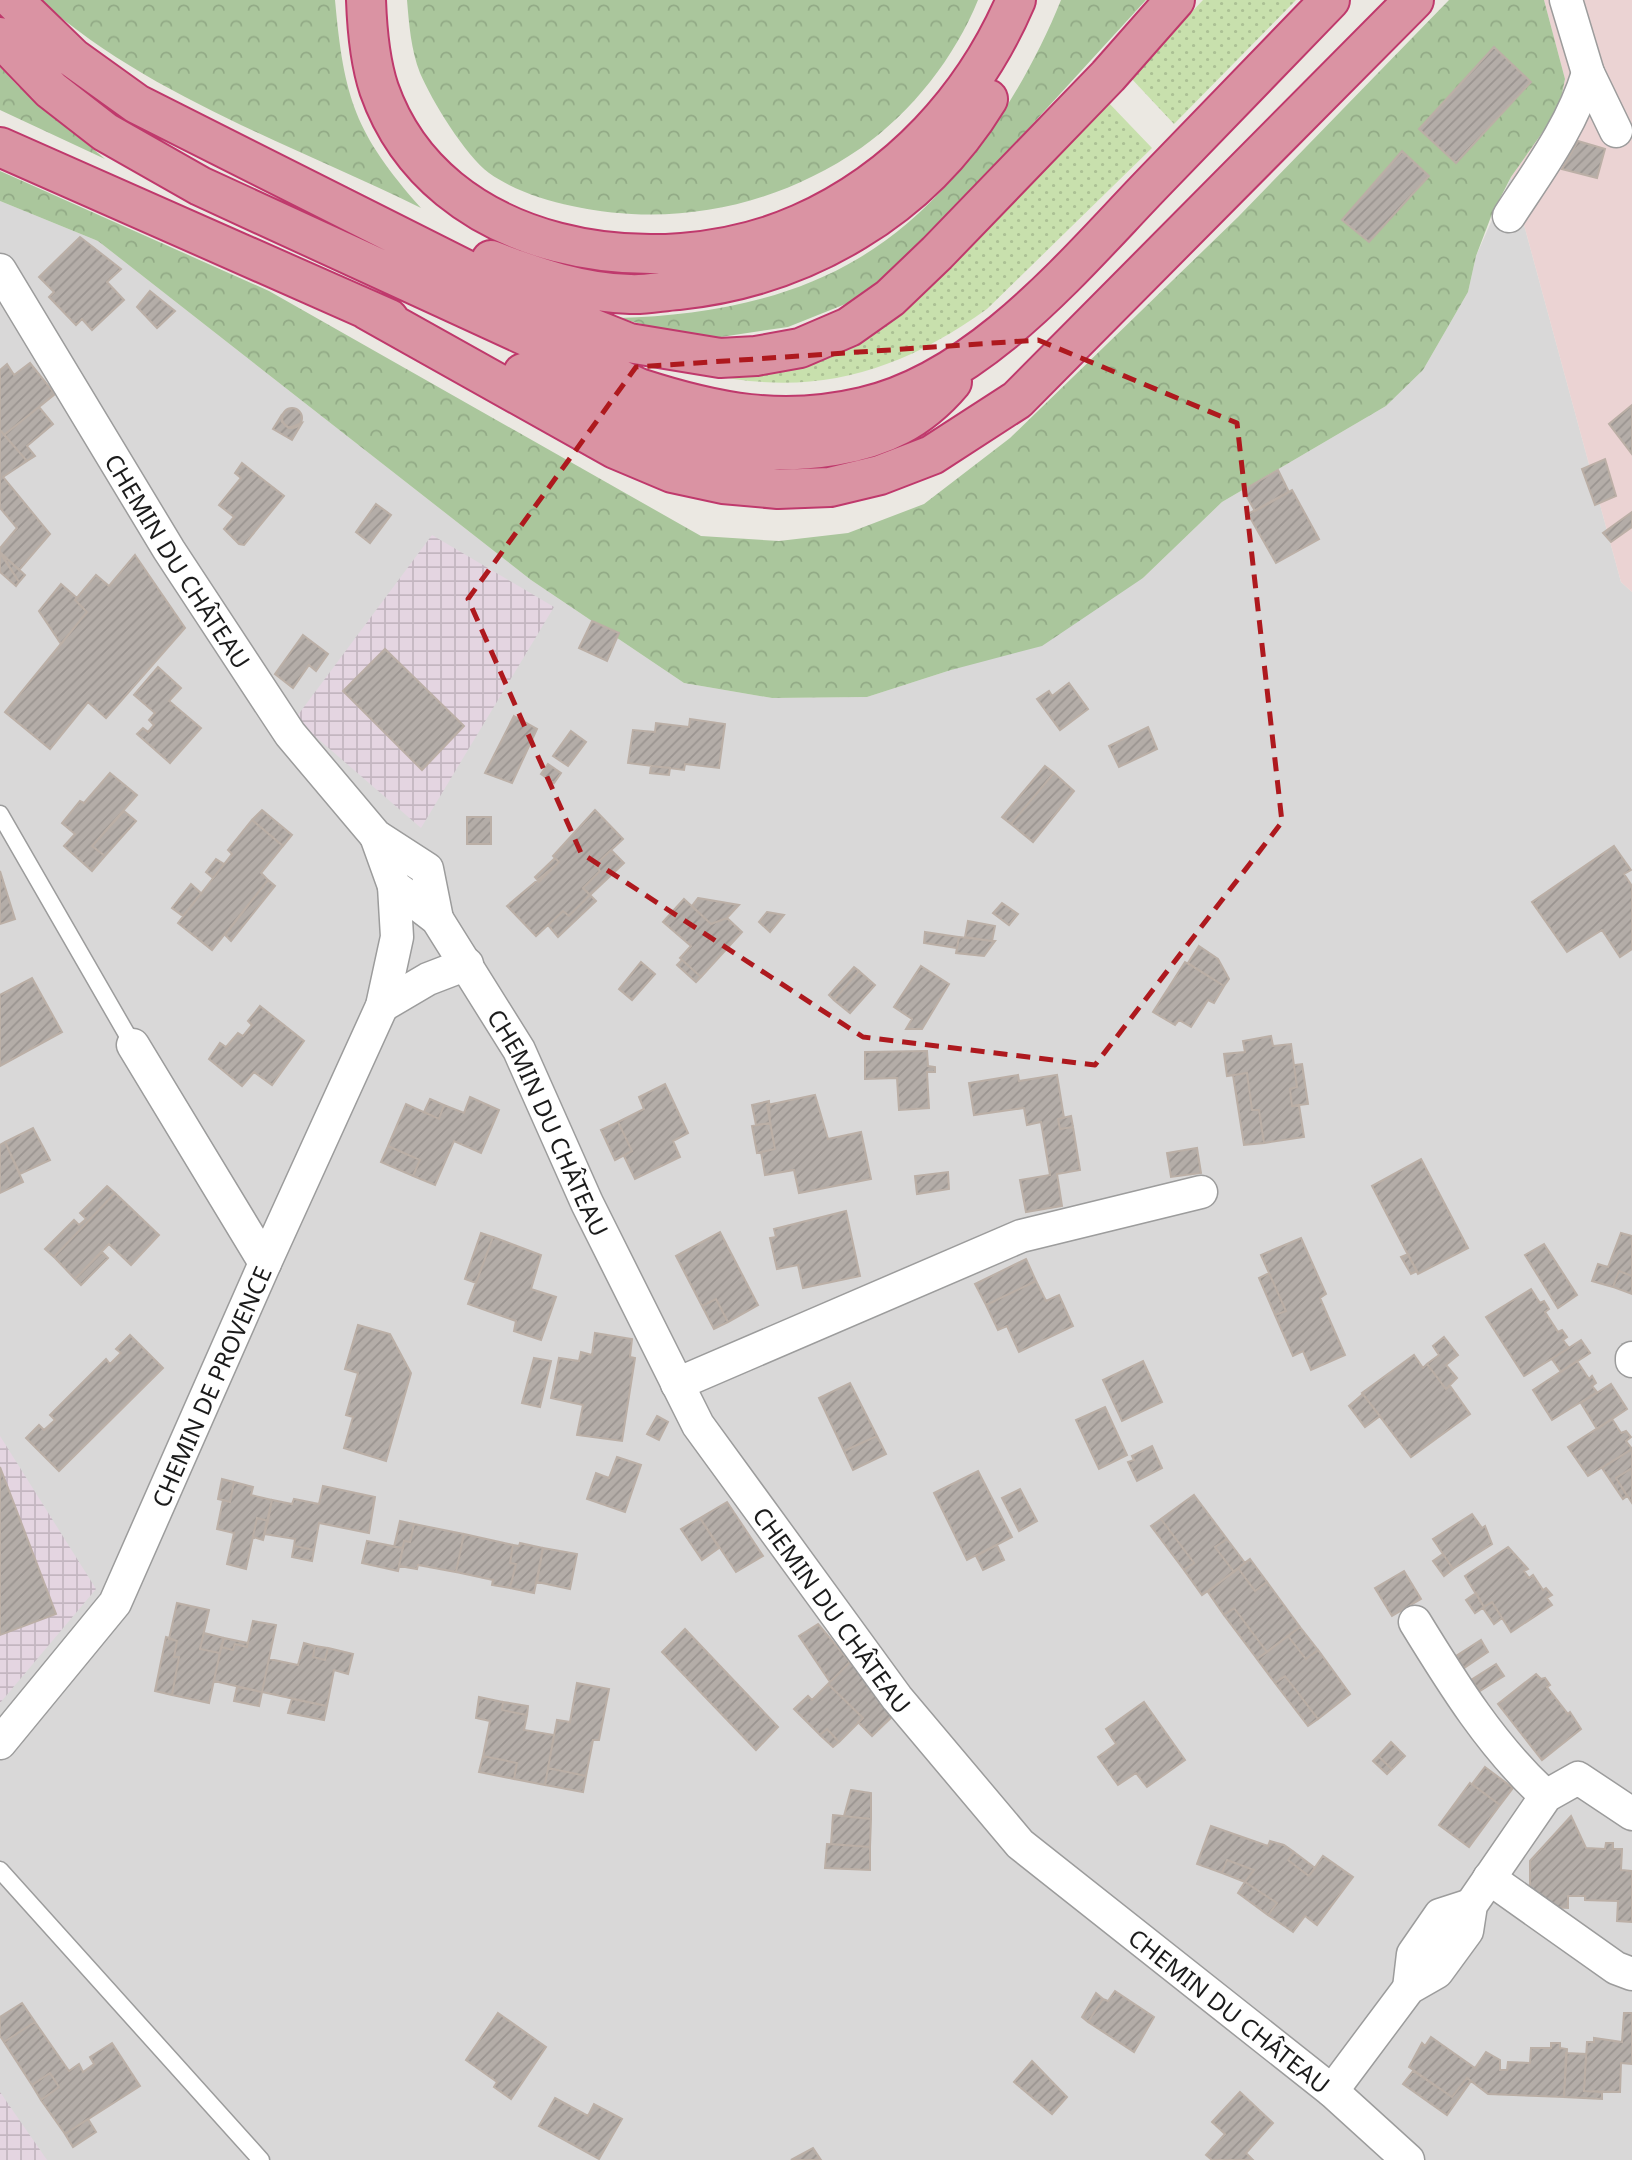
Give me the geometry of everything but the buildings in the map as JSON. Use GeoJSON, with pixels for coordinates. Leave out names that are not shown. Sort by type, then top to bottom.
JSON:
{"type":"FeatureCollection","features":[{"type":"Feature","properties":{"kind":"highway"},"geometry":{"type":"LineString","coordinates":[[13,0],[73,58],[137,104],[544,309],[629,343],[720,358],[757,356],[800,348],[849,327],[890,298],[1108,76],[1175,0]]}},
{"type":"Feature","properties":{"kind":"highway"},"geometry":{"type":"LineString","coordinates":[[366,0],[367,24],[379,89],[403,136],[439,180],[487,214],[541,239],[607,254],[671,254],[742,243],[801,223],[856,192],[895,165],[943,119],[979,73],[1000,37],[1016,0]]}},
{"type":"Feature","properties":{"kind":"highway"},"geometry":{"type":"LineString","coordinates":[[308,189],[510,267],[570,286],[630,295],[699,288],[761,274],[836,244],[867,225],[926,177],[953,149],[976,118],[1020,39],[1037,0]]}},
{"type":"Feature","properties":{"kind":"highway"},"geometry":{"type":"LineString","coordinates":[[0,147],[367,310],[650,426],[688,440],[740,451],[800,452],[862,442],[899,429],[936,401],[981,348],[1068,271],[1330,0]]}},
{"type":"Feature","properties":{"kind":"highway"},"geometry":{"type":"LineString","coordinates":[[367,310],[615,449],[672,473],[723,484],[778,489],[830,486],[880,475],[932,456],[1017,400],[1414,0]]}},
{"type":"Feature","properties":{"kind":"highway"},"geometry":{"type":"LineString","coordinates":[[0,37],[51,90],[105,132],[200,186],[639,388],[694,405],[767,416],[807,417],[865,407],[922,385],[981,348]]}},
{"type":"Feature","properties":{"kind":"street"},"geometry":{"type":"LineString","coordinates":[[1566,0],[1588,73],[1616,131]]}},
{"type":"Feature","properties":{"kind":"street"},"geometry":{"type":"LineString","coordinates":[[1509,216],[1567,126],[1579,104],[1588,73]]}},
{"type":"Feature","properties":{"kind":"street","name":"CHEMIN DU CHÂTEAU"},"geometry":{"type":"LineString","coordinates":[[0,270],[213,620],[290,734],[376,836],[427,869],[437,919]]}},
{"type":"Feature","properties":{"kind":"street","name":"CHEMIN DU CHÂTEAU"},"geometry":{"type":"LineString","coordinates":[[376,836],[394,886],[437,919],[519,1050],[587,1203],[698,1425],[897,1698],[1020,1844],[1332,2091],[1408,2160]]}},
{"type":"Feature","properties":{"kind":"street","name":"CHEMIN DE PROVENCE"},"geometry":{"type":"LineString","coordinates":[[0,1743],[115,1603],[382,1006],[397,937],[394,886]]}},
{"type":"Feature","properties":{"kind":"street"},"geometry":{"type":"LineString","coordinates":[[382,1006],[428,979],[467,964]]}},
{"type":"Feature","properties":{"kind":"street"},"geometry":{"type":"LineString","coordinates":[[132,1045],[265,1263]]}},
{"type":"Feature","properties":{"kind":"street"},"geometry":{"type":"LineString","coordinates":[[677,1384],[1021,1236],[1201,1192]]}},
{"type":"Feature","properties":{"kind":"street"},"geometry":{"type":"LineString","coordinates":[[1415,1622],[1463,1700],[1523,1776],[1546,1796]]}},
{"type":"Feature","properties":{"kind":"street"},"geometry":{"type":"LineString","coordinates":[[1332,2091],[1409,1988],[1437,1972],[1467,1931],[1471,1905],[1546,1796],[1578,1778],[1632,1814]]}},
{"type":"Feature","properties":{"kind":"street"},"geometry":{"type":"LineString","coordinates":[[1489,1878],[1616,1968],[1632,1974]]}},
{"type":"Feature","properties":{"kind":"lane"},"geometry":{"type":"LineString","coordinates":[[0,814],[132,1045]]}},
{"type":"Feature","properties":{"kind":"lane"},"geometry":{"type":"LineString","coordinates":[[0,1870],[261,2160]]}},
{"type":"Feature","properties":{"kind":"highlighted area"},"geometry":{"type":"Polygon","coordinates":[[[1038,340],[1237,423],[1282,822],[1095,1065],[863,1037],[581,853],[468,599],[636,367],[1038,340]]]}},
{"type":"Feature","properties":{"kind":"shaded area"},"geometry":{"type":"Polygon","coordinates":[[[1544,0],[1632,0],[1632,592],[1621,582],[1511,177],[1552,119],[1565,79],[1544,0]]]}},
{"type":"Feature","properties":{"kind":"shaded area"},"geometry":{"type":"Polygon","coordinates":[[[1511,177],[1621,582],[1632,592],[1632,2160],[0,2160],[0,201],[98,241],[531,580],[684,683],[772,698],[867,697],[951,670],[1143,578],[1222,502],[1386,406],[1423,370],[1468,292],[1476,256],[1511,177]]]}},
{"type":"Feature","properties":{"kind":"shaded area"},"geometry":{"type":"Polygon","coordinates":[[[432,535],[554,607],[421,828],[295,719],[432,535]]]}},
{"type":"Feature","properties":{"kind":"shaded area"},"geometry":{"type":"Polygon","coordinates":[[[0,1436],[96,1589],[0,1703],[0,1436]]]}},
{"type":"Feature","properties":{"kind":"shaded area"},"geometry":{"type":"Polygon","coordinates":[[[0,2092],[47,2160],[0,2160],[0,2092]]]}},
{"type":"Feature","properties":{"kind":"green space"},"geometry":{"type":"Polygon","coordinates":[[[40,0],[335,0],[343,64],[357,113],[381,158],[421,208],[175,92],[83,34],[40,0]]]}},
{"type":"Feature","properties":{"kind":"green space"},"geometry":{"type":"Polygon","coordinates":[[[407,0],[978,0],[957,42],[930,82],[898,118],[861,148],[794,185],[759,198],[686,213],[648,215],[610,212],[551,201],[508,184],[480,165],[450,127],[420,73],[412,46],[407,0]]]}},
{"type":"Feature","properties":{"kind":"green space"},"geometry":{"type":"Polygon","coordinates":[[[1061,0],[1146,0],[939,226],[858,299],[788,327],[714,338],[682,335],[619,318],[681,314],[773,295],[832,273],[892,235],[924,209],[980,145],[1026,74],[1061,0]]]}},
{"type":"Feature","properties":{"kind":"green space"},"geometry":{"type":"Polygon","coordinates":[[[1203,0],[1296,0],[1174,124],[1130,77],[1203,0]]]}},
{"type":"Feature","properties":{"kind":"green space"},"geometry":{"type":"Polygon","coordinates":[[[1449,0],[1544,0],[1565,79],[1552,119],[1511,177],[1492,214],[1476,256],[1468,292],[1423,370],[1386,406],[1222,502],[1143,578],[1042,646],[951,670],[867,697],[772,698],[684,683],[531,580],[98,241],[0,201],[0,171],[269,291],[701,536],[779,541],[848,533],[924,504],[1010,438],[1238,217],[1449,0]]]}},
{"type":"Feature","properties":{"kind":"green space"},"geometry":{"type":"Polygon","coordinates":[[[0,67],[18,86],[105,159],[0,110],[0,67]]]}},
{"type":"Feature","properties":{"kind":"green space"},"geometry":{"type":"Polygon","coordinates":[[[1106,100],[1152,148],[987,309],[920,350],[852,375],[780,383],[702,373],[795,364],[1106,100]]]}}]}
